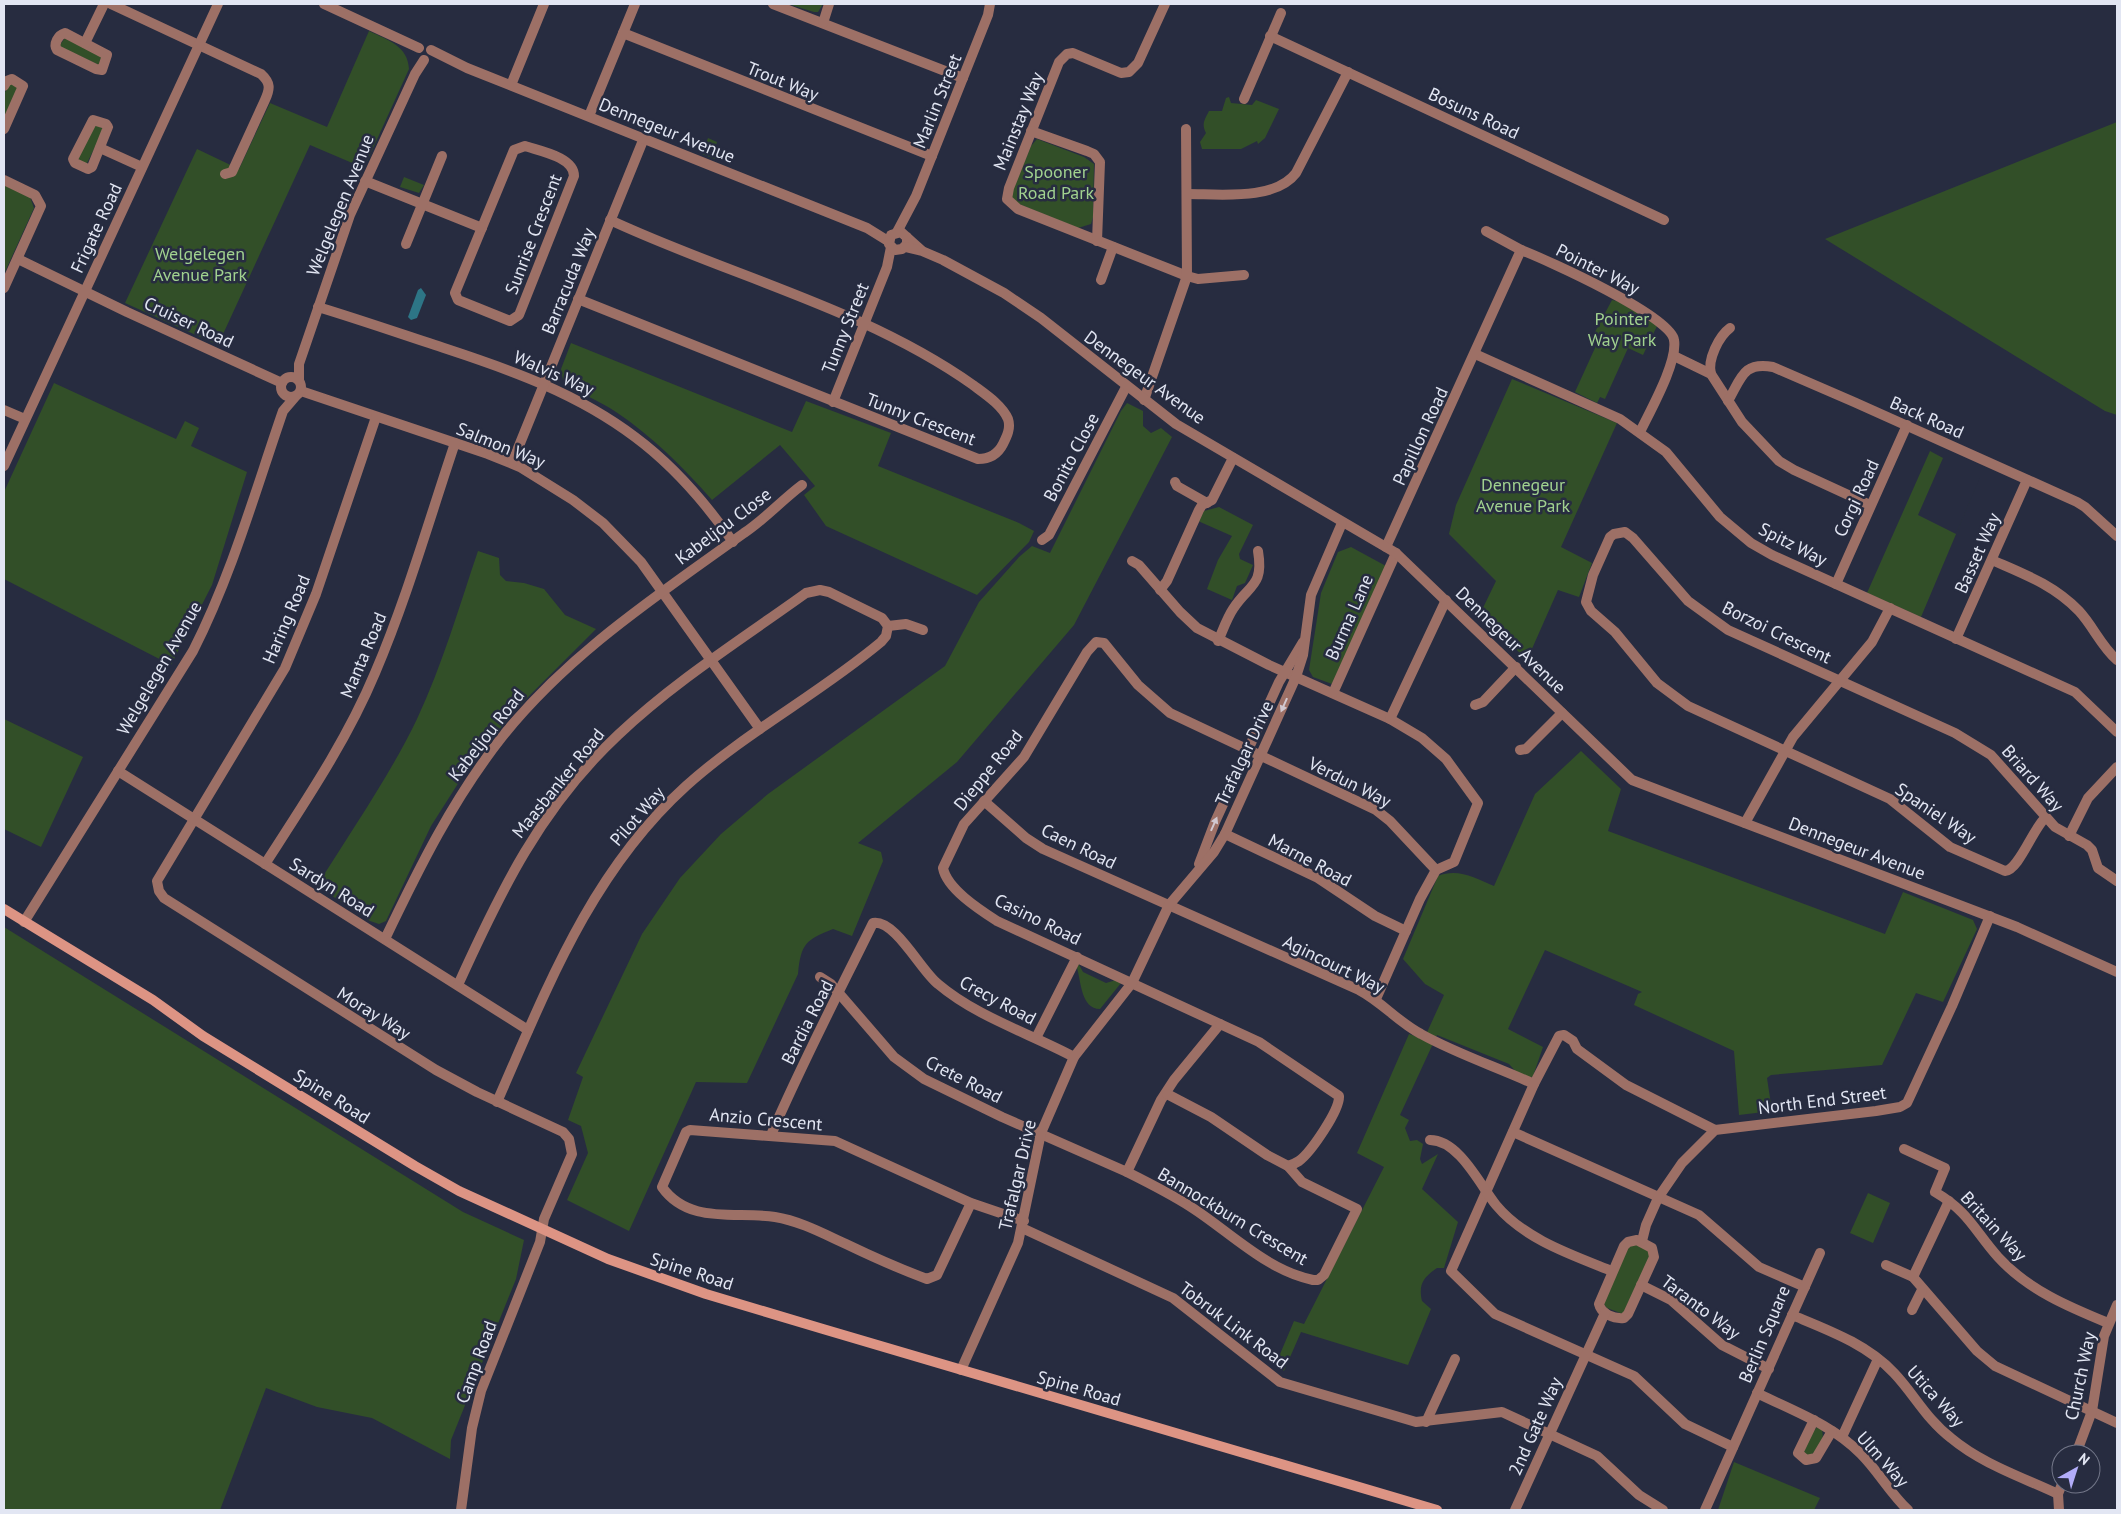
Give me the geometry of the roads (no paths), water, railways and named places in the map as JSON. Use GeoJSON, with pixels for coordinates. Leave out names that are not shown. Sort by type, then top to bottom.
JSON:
{"type":"FeatureCollection","features":[{"type":"Feature","properties":{"kind":"main road","name":"Spine Road"},"geometry":{"type":"LineString","coordinates":[[4,909],[145,995],[203,1036],[415,1166],[459,1191],[608,1259],[664,1280],[961,1370],[1438,1510]]}},
{"type":"Feature","properties":{"kind":"street"},"geometry":{"type":"LineString","coordinates":[[85,43],[104,4]]}},
{"type":"Feature","properties":{"kind":"street"},"geometry":{"type":"LineString","coordinates":[[111,4],[261,74],[269,85],[265,100],[232,172],[225,174]]}},
{"type":"Feature","properties":{"kind":"street","name":"Frigate Road"},"geometry":{"type":"LineString","coordinates":[[4,466],[218,4]]}},
{"type":"Feature","properties":{"kind":"street","name":"Dennegeur Avenue"},"geometry":{"type":"LineString","coordinates":[[324,4],[424,55],[448,60],[589,116],[898,240],[963,270],[1004,293],[1041,318],[1126,387],[1176,424],[1396,553],[1632,780],[1990,916],[2117,972]]}},
{"type":"Feature","properties":{"kind":"street"},"geometry":{"type":"LineString","coordinates":[[511,85],[544,4]]}},
{"type":"Feature","properties":{"kind":"street"},"geometry":{"type":"LineString","coordinates":[[589,116],[635,4]]}},
{"type":"Feature","properties":{"kind":"street"},"geometry":{"type":"LineString","coordinates":[[773,4],[964,78]]}},
{"type":"Feature","properties":{"kind":"street"},"geometry":{"type":"LineString","coordinates":[[823,23],[829,4]]}},
{"type":"Feature","properties":{"kind":"street","name":"Marlin Street"},"geometry":{"type":"LineString","coordinates":[[898,240],[964,78],[988,15],[990,4]]}},
{"type":"Feature","properties":{"kind":"street","name":"Mainstay Way"},"geometry":{"type":"LineString","coordinates":[[1097,241],[1018,209],[1009,203],[1006,194],[1056,70],[1067,54],[1078,54],[1121,72],[1129,72],[1138,63],[1165,4]]}},
{"type":"Feature","properties":{"kind":"street"},"geometry":{"type":"LineString","coordinates":[[1244,99],[1281,13]]}},
{"type":"Feature","properties":{"kind":"street"},"geometry":{"type":"LineString","coordinates":[[65,33],[85,43],[107,55],[102,70],[59,52],[55,48],[58,38],[65,33]]}},
{"type":"Feature","properties":{"kind":"street","name":"Trout Way"},"geometry":{"type":"LineString","coordinates":[[623,33],[932,156]]}},
{"type":"Feature","properties":{"kind":"street","name":"Bosuns Road"},"geometry":{"type":"LineString","coordinates":[[1270,36],[1664,220]]}},
{"type":"Feature","properties":{"kind":"street","name":"Welgelegen Avenue"},"geometry":{"type":"LineString","coordinates":[[24,922],[193,651],[208,621],[230,568],[350,215],[424,55]]}},
{"type":"Feature","properties":{"kind":"street"},"geometry":{"type":"LineString","coordinates":[[1187,194],[1256,192],[1284,184],[1296,173],[1348,72]]}},
{"type":"Feature","properties":{"kind":"street"},"geometry":{"type":"LineString","coordinates":[[4,86],[7,81],[12,79],[23,86],[4,129]]}},
{"type":"Feature","properties":{"kind":"street"},"geometry":{"type":"LineString","coordinates":[[93,120],[106,124],[108,127],[100,148],[90,168],[86,169],[73,161],[93,120]]}},
{"type":"Feature","properties":{"kind":"street"},"geometry":{"type":"LineString","coordinates":[[1144,400],[1187,276],[1186,129]]}},
{"type":"Feature","properties":{"kind":"street"},"geometry":{"type":"LineString","coordinates":[[1031,131],[1094,154],[1100,162],[1097,241],[1198,279],[1244,275]]}},
{"type":"Feature","properties":{"kind":"street","name":"Barracuda Way"},"geometry":{"type":"LineString","coordinates":[[512,463],[644,138]]}},
{"type":"Feature","properties":{"kind":"street","name":"Sunrise Crescent"},"geometry":{"type":"LineString","coordinates":[[525,146],[566,161],[573,168],[574,176],[520,315],[514,320],[458,300],[455,296],[482,228],[514,150],[517,148],[525,146]]}},
{"type":"Feature","properties":{"kind":"street"},"geometry":{"type":"LineString","coordinates":[[100,148],[142,167]]}},
{"type":"Feature","properties":{"kind":"street"},"geometry":{"type":"LineString","coordinates":[[406,244],[442,156]]}},
{"type":"Feature","properties":{"kind":"street"},"geometry":{"type":"LineString","coordinates":[[4,180],[35,194],[41,201],[41,206],[4,288]]}},
{"type":"Feature","properties":{"kind":"street"},"geometry":{"type":"LineString","coordinates":[[366,181],[482,228]]}},
{"type":"Feature","properties":{"kind":"street","name":"Tunny Crescent"},"geometry":{"type":"LineString","coordinates":[[578,299],[978,459],[994,454],[1001,448],[1008,433],[1009,424],[1004,413],[986,395],[932,358],[864,324],[644,236],[610,220]]}},
{"type":"Feature","properties":{"kind":"street","name":"Pointer Way"},"geometry":{"type":"LineString","coordinates":[[1486,231],[1521,250],[1562,267],[1659,320],[1670,330],[1674,338],[1674,356]]}},
{"type":"Feature","properties":{"kind":"street","name":"Tunny Street"},"geometry":{"type":"LineString","coordinates":[[833,402],[898,240]]}},
{"type":"Feature","properties":{"kind":"street"},"geometry":{"type":"LineString","coordinates":[[1101,280],[1113,247]]}},
{"type":"Feature","properties":{"kind":"street","name":"Papillon Road"},"geometry":{"type":"LineString","coordinates":[[1386,547],[1476,354],[1521,250]]}},
{"type":"Feature","properties":{"kind":"street","name":"Cruiser Road"},"geometry":{"type":"LineString","coordinates":[[18,259],[291,387]]}},
{"type":"Feature","properties":{"kind":"street","name":"Walvis Way"},"geometry":{"type":"LineString","coordinates":[[318,307],[510,370],[544,384],[596,410],[635,436],[664,461],[695,492],[733,542]]}},
{"type":"Feature","properties":{"kind":"street"},"geometry":{"type":"LineString","coordinates":[[1730,328],[1720,339],[1710,363],[1711,374],[1742,422],[1779,461],[1794,470],[1870,505]]}},
{"type":"Feature","properties":{"kind":"street","name":"Spitz Way"},"geometry":{"type":"LineString","coordinates":[[1476,354],[1620,419],[1640,432],[1666,452],[1720,517],[1751,543],[1772,555],[2075,692],[2117,732]]}},
{"type":"Feature","properties":{"kind":"street"},"geometry":{"type":"LineString","coordinates":[[1640,432],[1674,356],[1711,374]]}},
{"type":"Feature","properties":{"kind":"street","name":"Back Road"},"geometry":{"type":"LineString","coordinates":[[1728,401],[1746,370],[1756,365],[1763,365],[1808,381],[2085,507],[2117,536]]}},
{"type":"Feature","properties":{"kind":"street","name":"Salmon Way"},"geometry":{"type":"LineString","coordinates":[[291,387],[512,463],[550,484],[604,523],[641,562],[760,729]]}},
{"type":"Feature","properties":{"kind":"street","name":"Bonito Close"},"geometry":{"type":"LineString","coordinates":[[1042,540],[1049,535],[1126,387]]}},
{"type":"Feature","properties":{"kind":"street"},"geometry":{"type":"LineString","coordinates":[[4,410],[25,419]]}},
{"type":"Feature","properties":{"kind":"street","name":"Haring Road"},"geometry":{"type":"LineString","coordinates":[[193,818],[259,715],[288,662],[316,594],[376,417]]}},
{"type":"Feature","properties":{"kind":"street","name":"Corgi Road"},"geometry":{"type":"LineString","coordinates":[[1836,584],[1907,425]]}},
{"type":"Feature","properties":{"kind":"street","name":"Manta Road"},"geometry":{"type":"LineString","coordinates":[[265,864],[342,739],[375,674],[396,619],[455,443]]}},
{"type":"Feature","properties":{"kind":"street"},"geometry":{"type":"LineString","coordinates":[[1160,590],[1167,581],[1199,510],[1215,496],[1233,458]]}},
{"type":"Feature","properties":{"kind":"street","name":"Basset Way"},"geometry":{"type":"LineString","coordinates":[[1956,639],[2027,480]]}},
{"type":"Feature","properties":{"kind":"street"},"geometry":{"type":"LineString","coordinates":[[1175,482],[1177,486],[1207,503]]}},
{"type":"Feature","properties":{"kind":"street","name":"Kabeljou Close"},"geometry":{"type":"LineString","coordinates":[[663,592],[733,542],[802,485]]}},
{"type":"Feature","properties":{"kind":"street","name":"Trafalgar Drive"},"geometry":{"type":"LineString","coordinates":[[961,1370],[1018,1242],[1041,1133],[1074,1057],[1132,983],[1169,905],[1214,852],[1225,834],[1296,677],[1303,655],[1303,642],[1311,595],[1342,522]]}},
{"type":"Feature","properties":{"kind":"street","name":"Borzoi Crescent"},"geometry":{"type":"LineString","coordinates":[[1785,751],[1722,723],[1688,706],[1668,693],[1643,668],[1615,632],[1591,611],[1586,602],[1586,595],[1610,537],[1614,534],[1625,532],[1633,538],[1688,601],[1728,630],[1840,680]]}},
{"type":"Feature","properties":{"kind":"street"},"geometry":{"type":"LineString","coordinates":[[1218,641],[1232,610],[1256,581],[1260,567],[1258,552]]}},
{"type":"Feature","properties":{"kind":"street","name":"Burma Lane"},"geometry":{"type":"LineString","coordinates":[[1333,693],[1396,553]]}},
{"type":"Feature","properties":{"kind":"street"},"geometry":{"type":"LineString","coordinates":[[1992,560],[2031,577],[2065,598],[2080,613],[2095,635],[2117,660]]}},
{"type":"Feature","properties":{"kind":"street"},"geometry":{"type":"LineString","coordinates":[[1132,561],[1140,565],[1160,590],[1197,628],[1218,641],[1390,718],[1422,738],[1446,759],[1478,803],[1454,862],[1436,870],[1376,999]]}},
{"type":"Feature","properties":{"kind":"street"},"geometry":{"type":"LineString","coordinates":[[711,660],[806,593],[814,590],[829,592],[875,613],[888,626],[906,624],[923,630]]}},
{"type":"Feature","properties":{"kind":"street","name":"Kabeljou Road"},"geometry":{"type":"LineString","coordinates":[[385,940],[425,855],[444,821],[473,776],[503,736],[567,667],[601,637],[663,592]]}},
{"type":"Feature","properties":{"kind":"street"},"geometry":{"type":"LineString","coordinates":[[1390,718],[1446,600]]}},
{"type":"Feature","properties":{"kind":"street"},"geometry":{"type":"LineString","coordinates":[[1745,823],[1793,737],[1876,637],[1890,608]]}},
{"type":"Feature","properties":{"kind":"street","name":"Pilot Way"},"geometry":{"type":"LineString","coordinates":[[497,1102],[528,1030],[579,923],[622,857],[658,814],[686,786],[760,729],[871,650],[886,636],[888,626]]}},
{"type":"Feature","properties":{"kind":"street","name":"Trafalgar Drive"},"geometry":{"type":"LineString","coordinates":[[1197,870],[1208,839],[1248,750],[1285,672],[1303,642]]}},
{"type":"Feature","properties":{"kind":"street","name":"Verdun Way"},"geometry":{"type":"LineString","coordinates":[[1093,643],[1104,643],[1138,685],[1170,713],[1376,810],[1390,821],[1436,870]]}},
{"type":"Feature","properties":{"kind":"street","name":"Dieppe Road"},"geometry":{"type":"LineString","coordinates":[[943,868],[957,836],[1030,747],[1093,643]]}},
{"type":"Feature","properties":{"kind":"street","name":"Maasbanker Road"},"geometry":{"type":"LineString","coordinates":[[458,986],[505,883],[542,823],[593,760],[617,736],[641,714],[711,660]]}},
{"type":"Feature","properties":{"kind":"street"},"geometry":{"type":"LineString","coordinates":[[1475,705],[1483,702],[1516,667]]}},
{"type":"Feature","properties":{"kind":"street","name":"Briard Way"},"geometry":{"type":"LineString","coordinates":[[1840,680],[1955,733],[1983,749],[1991,755],[2055,827],[2069,836],[2088,798],[2117,767]]}},
{"type":"Feature","properties":{"kind":"street"},"geometry":{"type":"LineString","coordinates":[[1520,750],[1526,749],[1562,713]]}},
{"type":"Feature","properties":{"kind":"street","name":"Spaniel Way"},"geometry":{"type":"LineString","coordinates":[[1785,751],[1890,799],[1950,847],[2005,871],[2012,869],[2017,863],[2035,828],[2046,817]]}},
{"type":"Feature","properties":{"kind":"street","name":"Sardyn Road"},"geometry":{"type":"LineString","coordinates":[[118,771],[528,1030]]}},
{"type":"Feature","properties":{"kind":"street","name":"Caen Road"},"geometry":{"type":"LineString","coordinates":[[984,801],[1026,838],[1043,849],[1169,905]]}},
{"type":"Feature","properties":{"kind":"street","name":"Moray Way"},"geometry":{"type":"LineString","coordinates":[[193,818],[157,881],[159,891],[164,898],[436,1070],[497,1102],[564,1132],[572,1146],[572,1154],[541,1230]]}},
{"type":"Feature","properties":{"kind":"street","name":"Marne Road"},"geometry":{"type":"LineString","coordinates":[[1225,834],[1318,878],[1375,916],[1406,931]]}},
{"type":"Feature","properties":{"kind":"street"},"geometry":{"type":"LineString","coordinates":[[2069,836],[2080,840],[2092,850],[2098,868],[2117,881]]}},
{"type":"Feature","properties":{"kind":"street","name":"Casino Road"},"geometry":{"type":"LineString","coordinates":[[943,868],[944,874],[957,889],[997,922],[1259,1042],[1339,1096],[1336,1108],[1318,1138],[1299,1161],[1288,1166]]}},
{"type":"Feature","properties":{"kind":"street","name":"Agincourt Way"},"geometry":{"type":"LineString","coordinates":[[1169,905],[1376,999],[1396,1017],[1422,1035],[1534,1084]]}},
{"type":"Feature","properties":{"kind":"street","name":"North End Street"},"geometry":{"type":"LineString","coordinates":[[1715,1130],[1904,1106],[1916,1086],[1990,916]]}},
{"type":"Feature","properties":{"kind":"street","name":"Bardia Road"},"geometry":{"type":"LineString","coordinates":[[771,1135],[817,1033],[873,923]]}},
{"type":"Feature","properties":{"kind":"street","name":"Crecy Road"},"geometry":{"type":"LineString","coordinates":[[873,923],[882,923],[897,935],[923,970],[950,994],[1074,1057]]}},
{"type":"Feature","properties":{"kind":"street"},"geometry":{"type":"LineString","coordinates":[[1036,1038],[1077,957]]}},
{"type":"Feature","properties":{"kind":"street","name":"Crete Road"},"geometry":{"type":"LineString","coordinates":[[820,976],[831,984],[894,1057],[924,1079],[941,1089],[1127,1172]]}},
{"type":"Feature","properties":{"kind":"street"},"geometry":{"type":"LineString","coordinates":[[1127,1172],[1155,1111],[1174,1080],[1220,1024]]}},
{"type":"Feature","properties":{"kind":"street"},"geometry":{"type":"LineString","coordinates":[[1642,1241],[1646,1225],[1658,1198],[1682,1164],[1715,1130],[1626,1084],[1577,1049],[1572,1041],[1564,1035],[1557,1037],[1512,1132],[1451,1271],[1495,1314],[1634,1376],[1685,1424],[1733,1447]]}},
{"type":"Feature","properties":{"kind":"street","name":"Bannockburn Crescent"},"geometry":{"type":"LineString","coordinates":[[1127,1172],[1192,1207],[1234,1239],[1279,1267],[1305,1279],[1318,1280],[1324,1275],[1357,1209],[1302,1182],[1288,1166],[1267,1156],[1211,1117],[1167,1094]]}},
{"type":"Feature","properties":{"kind":"street","name":"Anzio Crescent"},"geometry":{"type":"LineString","coordinates":[[971,1203],[937,1274],[927,1279],[792,1222],[759,1216],[716,1215],[691,1210],[677,1203],[662,1187],[686,1132],[690,1130],[771,1135],[835,1142],[1023,1225]]}},
{"type":"Feature","properties":{"kind":"street","name":"Berlin Square"},"geometry":{"type":"LineString","coordinates":[[1512,1132],[1705,1218],[1759,1267],[1805,1287],[1705,1510]]}},
{"type":"Feature","properties":{"kind":"street"},"geometry":{"type":"LineString","coordinates":[[1430,1140],[1437,1140],[1455,1152],[1497,1206],[1524,1230],[1612,1271]]}},
{"type":"Feature","properties":{"kind":"street","name":"Britain Way"},"geometry":{"type":"LineString","coordinates":[[1904,1149],[1945,1168],[1935,1192],[1949,1201],[1972,1222],[1998,1257],[2018,1276],[2049,1297],[2108,1324]]}},
{"type":"Feature","properties":{"kind":"street"},"geometry":{"type":"LineString","coordinates":[[1913,1278],[1949,1201]]}},
{"type":"Feature","properties":{"kind":"street","name":"Tobruk Link Road"},"geometry":{"type":"LineString","coordinates":[[1023,1225],[1174,1298],[1280,1382],[1416,1422],[1498,1411],[1597,1456],[1638,1495],[1663,1510]]}},
{"type":"Feature","properties":{"kind":"street","name":"Camp Road"},"geometry":{"type":"LineString","coordinates":[[462,1510],[472,1428],[478,1399],[540,1242],[541,1230]]}},
{"type":"Feature","properties":{"kind":"street"},"geometry":{"type":"LineString","coordinates":[[1632,1240],[1642,1241],[1654,1252],[1642,1285],[1626,1316],[1618,1318],[1605,1313],[1599,1304],[1612,1271],[1626,1244],[1632,1240]]}},
{"type":"Feature","properties":{"kind":"street"},"geometry":{"type":"LineString","coordinates":[[1805,1287],[1820,1253]]}},
{"type":"Feature","properties":{"kind":"street"},"geometry":{"type":"LineString","coordinates":[[1886,1265],[1913,1278],[1977,1351],[1995,1366],[2117,1423]]}},
{"type":"Feature","properties":{"kind":"street","name":"Taranto Way"},"geometry":{"type":"LineString","coordinates":[[1642,1285],[1672,1300],[1722,1345],[1768,1368]]}},
{"type":"Feature","properties":{"kind":"street"},"geometry":{"type":"LineString","coordinates":[[1912,1310],[1922,1290]]}},
{"type":"Feature","properties":{"kind":"street","name":"Church Way"},"geometry":{"type":"LineString","coordinates":[[2080,1444],[2092,1412],[2102,1346],[2108,1324],[2117,1304]]}},
{"type":"Feature","properties":{"kind":"street","name":"2nd Gate Way"},"geometry":{"type":"LineString","coordinates":[[1515,1510],[1605,1313]]}},
{"type":"Feature","properties":{"kind":"street","name":"Utica Way"},"geometry":{"type":"LineString","coordinates":[[1792,1316],[1854,1343],[1878,1359],[1898,1376],[1925,1413],[1950,1438],[1967,1450],[2002,1469],[2051,1486]]}},
{"type":"Feature","properties":{"kind":"street"},"geometry":{"type":"LineString","coordinates":[[1426,1422],[1455,1359]]}},
{"type":"Feature","properties":{"kind":"street"},"geometry":{"type":"LineString","coordinates":[[1842,1437],[1878,1359]]}},
{"type":"Feature","properties":{"kind":"street","name":"Ulm Way"},"geometry":{"type":"LineString","coordinates":[[1757,1393],[1814,1420],[1842,1437],[1861,1454],[1884,1484],[1908,1510]]}},
{"type":"Feature","properties":{"kind":"street","name":"Ulm Way"},"geometry":{"type":"LineString","coordinates":[[1814,1420],[1798,1453],[1806,1460],[1816,1458],[1832,1431]]}},
{"type":"Feature","properties":{"kind":"street"},"geometry":{"type":"LineString","coordinates":[[2059,1510],[2060,1494]]}},
{"type":"Feature","properties":{"kind":"water"},"geometry":{"type":"Polygon","coordinates":[[[421,288],[426,295],[417,318],[411,320],[408,317],[418,290],[421,288]]]}},
{"type":"Feature","properties":{"kind":"park label","name":"Spooner Road Park"},"geometry":{"type":"Point","coordinates":[1056,181]}},
{"type":"Feature","properties":{"kind":"park label","name":"Welgelegen Avenue Park"},"geometry":{"type":"Point","coordinates":[200,263]}},
{"type":"Feature","properties":{"kind":"park label","name":"Pointer Way Park"},"geometry":{"type":"Point","coordinates":[1622,328]}},
{"type":"Feature","properties":{"kind":"park label","name":"Dennegeur Avenue Park"},"geometry":{"type":"Point","coordinates":[1523,494]}}]}
